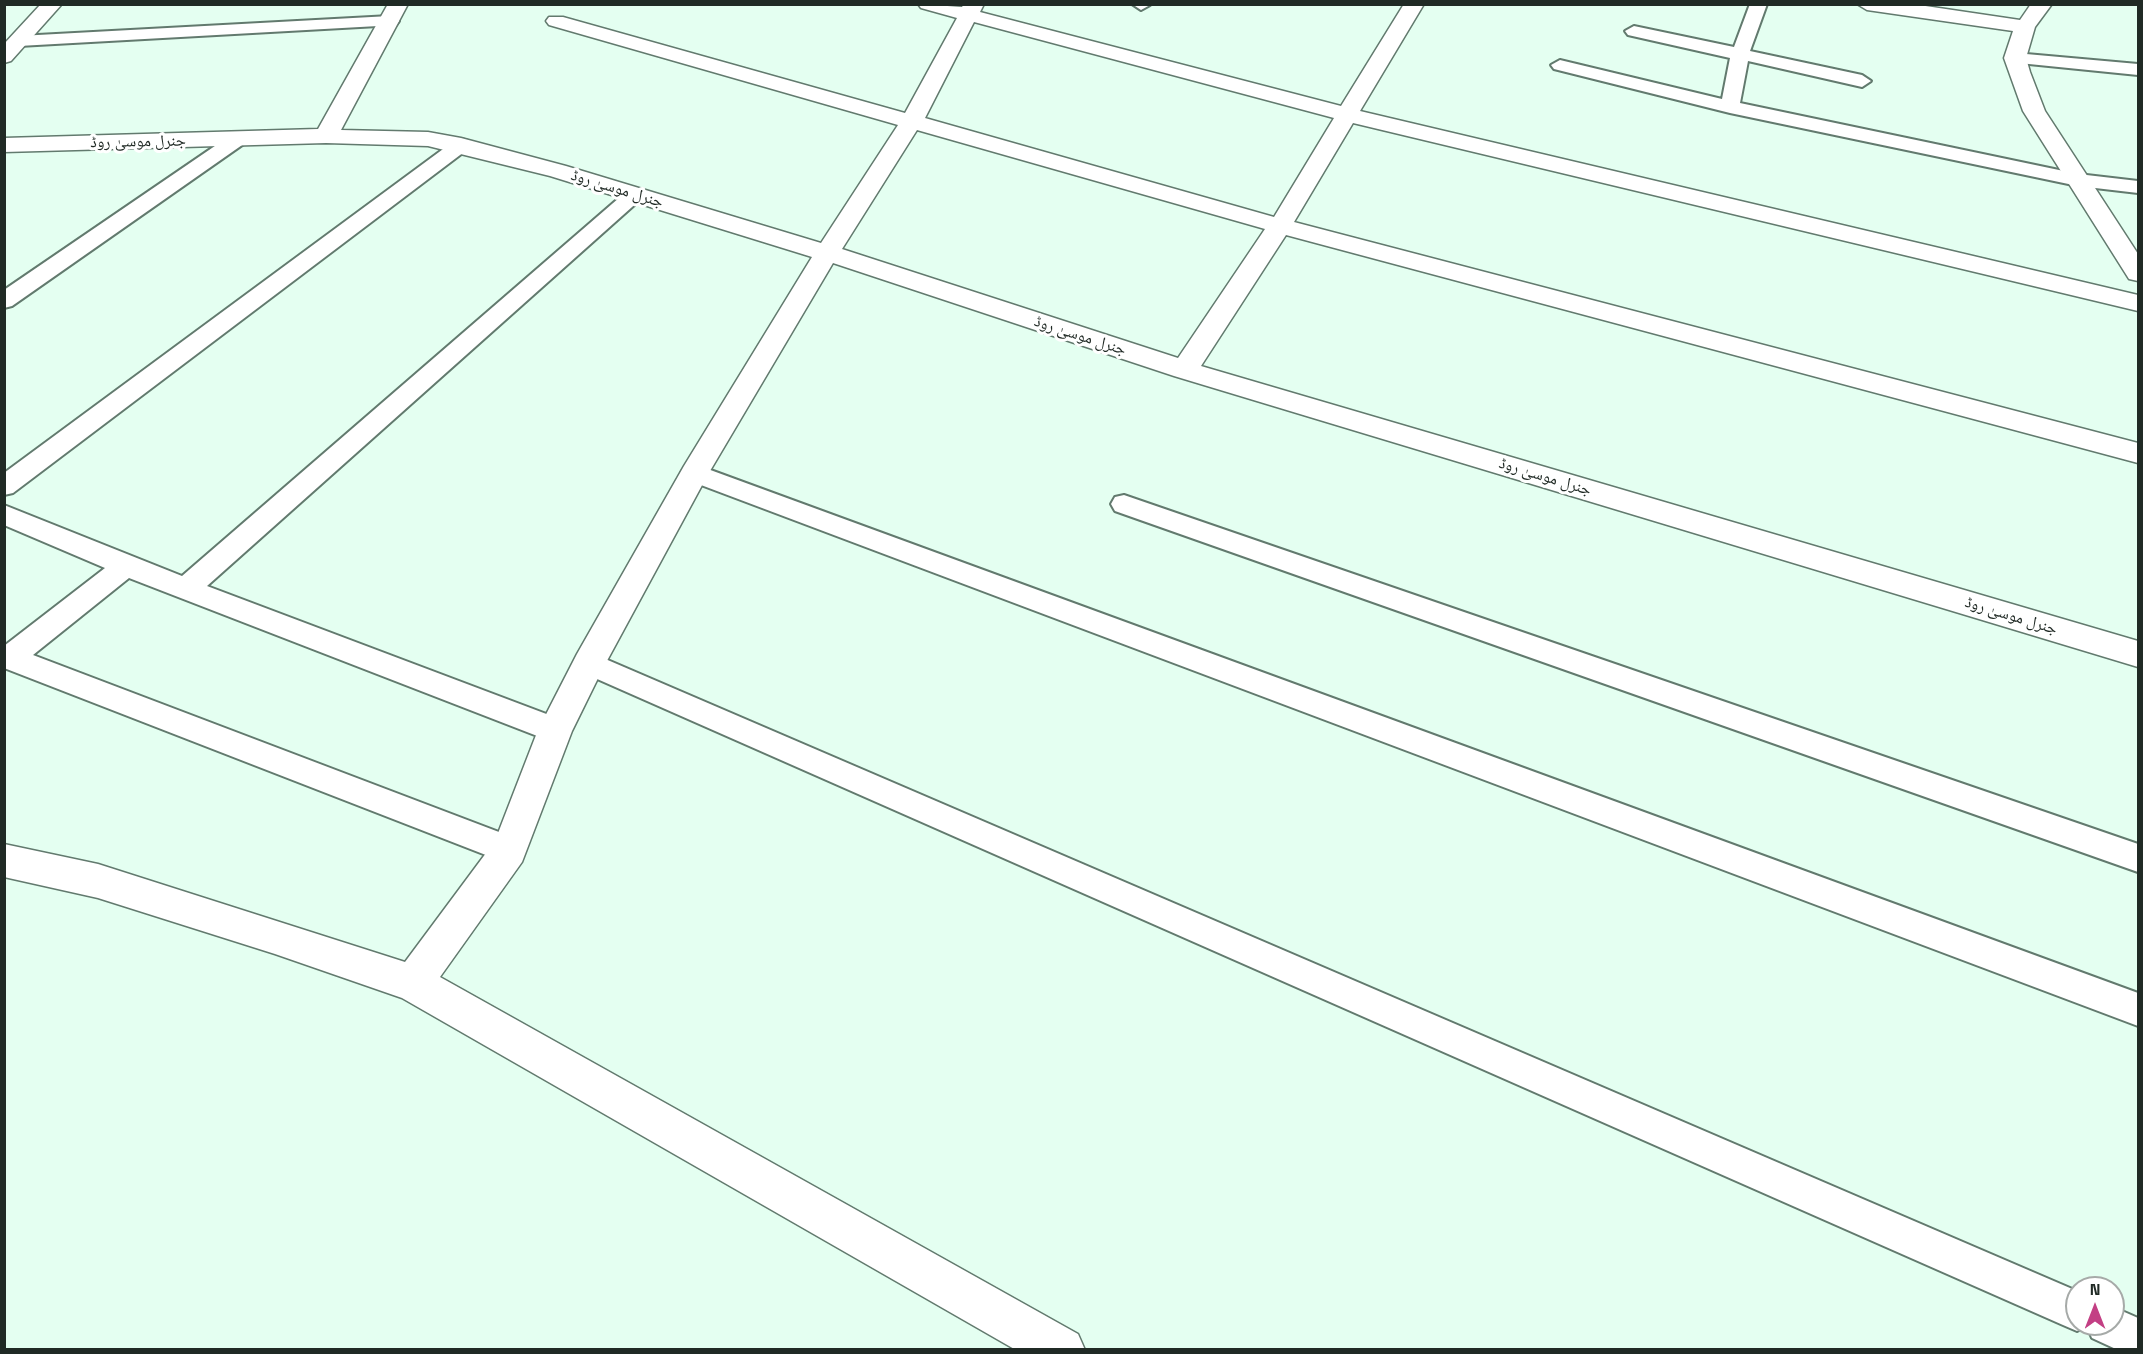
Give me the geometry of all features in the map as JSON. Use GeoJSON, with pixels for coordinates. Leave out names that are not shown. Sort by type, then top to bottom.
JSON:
{"type":"FeatureCollection","features":[{"type":"Feature","properties":{"kind":"street"},"geometry":{"type":"LineString","coordinates":[[4,57],[17,32],[36,22],[52,4]]}},
{"type":"Feature","properties":{"kind":"street"},"geometry":{"type":"LineString","coordinates":[[928,4],[972,9],[1348,115],[1684,192],[2139,303]]}},
{"type":"Feature","properties":{"kind":"street"},"geometry":{"type":"LineString","coordinates":[[1184,370],[1280,226],[1414,4]]}},
{"type":"Feature","properties":{"kind":"street"},"geometry":{"type":"LineString","coordinates":[[1867,4],[2025,27]]}},
{"type":"Feature","properties":{"kind":"street"},"geometry":{"type":"LineString","coordinates":[[2042,4],[2025,27],[2015,58],[2034,111],[2139,273]]}},
{"type":"Feature","properties":{"kind":"street"},"geometry":{"type":"LineString","coordinates":[[413,983],[509,850],[555,730],[589,663],[694,473],[827,253],[912,121],[972,9]]}},
{"type":"Feature","properties":{"kind":"street"},"geometry":{"type":"LineString","coordinates":[[326,136],[394,13]]}},
{"type":"Feature","properties":{"kind":"street"},"geometry":{"type":"LineString","coordinates":[[556,21],[1280,226],[2139,453]]}},
{"type":"Feature","properties":{"kind":"street","name":"جنرل موسیٰ روڈ"},"geometry":{"type":"LineString","coordinates":[[4,145],[326,136],[428,140],[461,145],[558,171],[827,253],[1184,370],[2139,654]]}},
{"type":"Feature","properties":{"kind":"street"},"geometry":{"type":"LineString","coordinates":[[4,860],[98,881],[275,936],[413,983],[1062,1350]]}},
{"type":"Feature","properties":{"kind":"lane"},"geometry":{"type":"LineString","coordinates":[[1730,107],[1740,56],[1759,4]]}},
{"type":"Feature","properties":{"kind":"lane"},"geometry":{"type":"LineString","coordinates":[[17,32],[394,13]]}},
{"type":"Feature","properties":{"kind":"lane"},"geometry":{"type":"LineString","coordinates":[[1634,31],[1862,81]]}},
{"type":"Feature","properties":{"kind":"lane"},"geometry":{"type":"LineString","coordinates":[[2015,58],[2139,70]]}},
{"type":"Feature","properties":{"kind":"lane"},"geometry":{"type":"LineString","coordinates":[[1560,65],[1730,107],[2078,180],[2139,188]]}},
{"type":"Feature","properties":{"kind":"lane"},"geometry":{"type":"LineString","coordinates":[[4,301],[238,140]]}},
{"type":"Feature","properties":{"kind":"lane"},"geometry":{"type":"LineString","coordinates":[[4,486],[461,145]]}},
{"type":"Feature","properties":{"kind":"lane"},"geometry":{"type":"LineString","coordinates":[[186,588],[634,195]]}},
{"type":"Feature","properties":{"kind":"lane"},"geometry":{"type":"LineString","coordinates":[[694,473],[2139,1010]]}},
{"type":"Feature","properties":{"kind":"lane"},"geometry":{"type":"LineString","coordinates":[[1124,504],[2139,858]]}},
{"type":"Feature","properties":{"kind":"lane"},"geometry":{"type":"LineString","coordinates":[[4,514],[126,566],[555,730]]}},
{"type":"Feature","properties":{"kind":"lane"},"geometry":{"type":"LineString","coordinates":[[126,566],[9,658],[509,850]]}},
{"type":"Feature","properties":{"kind":"lane"},"geometry":{"type":"LineString","coordinates":[[589,663],[2065,1306]]}},
{"type":"Feature","properties":{"kind":"lane"},"geometry":{"type":"LineString","coordinates":[[2125,1332],[2139,1338]]}}]}
